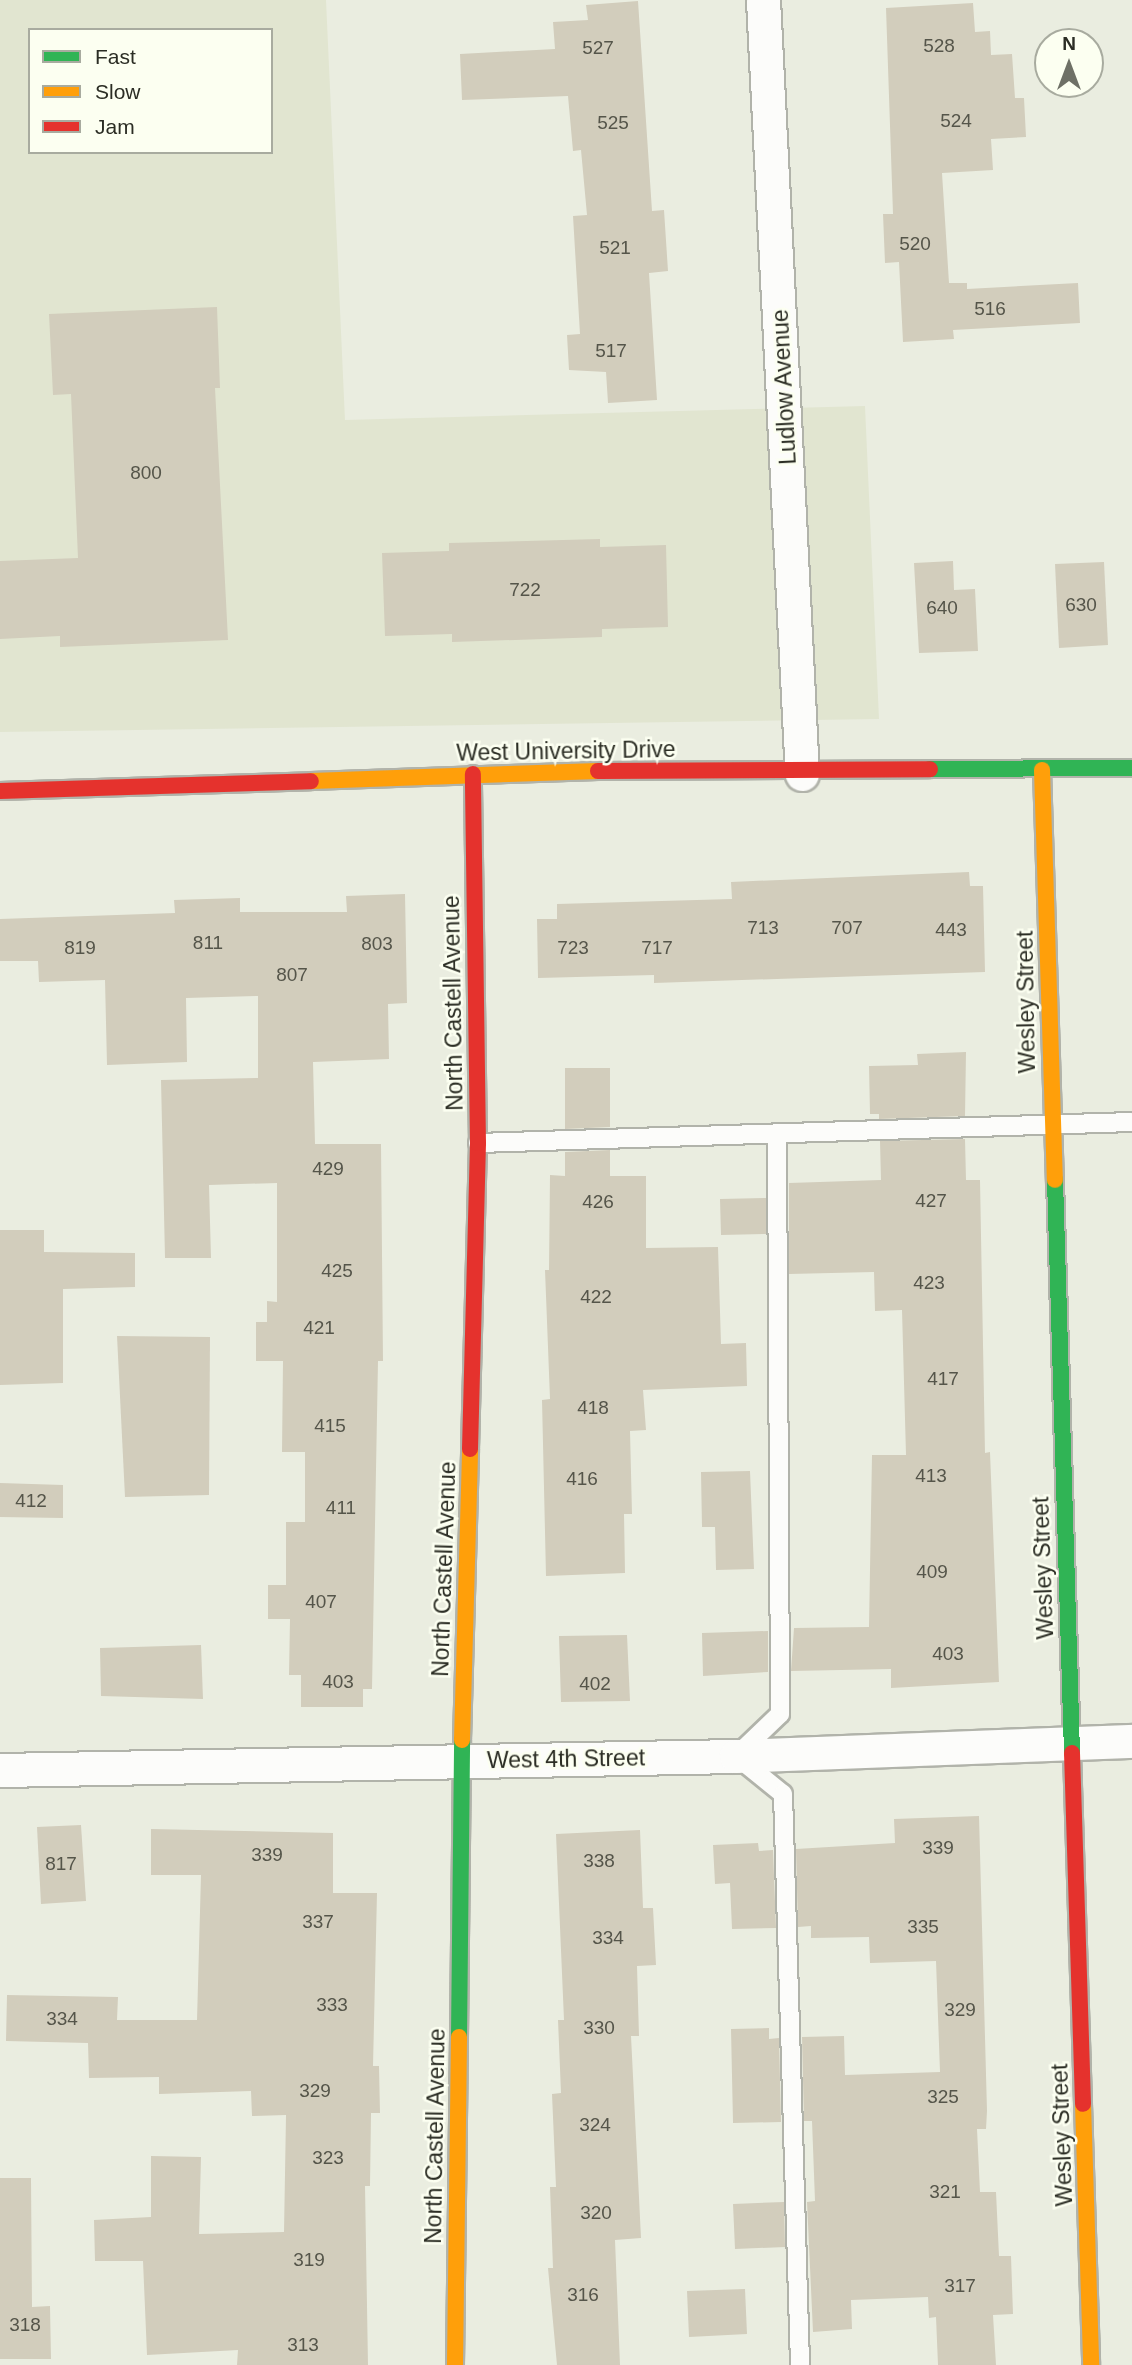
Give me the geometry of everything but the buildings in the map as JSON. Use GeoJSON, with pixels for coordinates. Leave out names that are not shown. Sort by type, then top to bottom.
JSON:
{"type":"FeatureCollection","features":[{"type":"Feature","properties":{"kind":"street","name":"Ludlow Avenue"},"geometry":{"type":"LineString","coordinates":[[763,0],[802,774]]}},
{"type":"Feature","properties":{"kind":"street","name":"West University Drive"},"geometry":{"type":"LineString","coordinates":[[0,791],[473,774],[802,774],[1132,768]]}},
{"type":"Feature","properties":{"kind":"street","name":"Wesley Street"},"geometry":{"type":"LineString","coordinates":[[1042,770],[1091,2365]]}},
{"type":"Feature","properties":{"kind":"street","name":"North Castell Avenue"},"geometry":{"type":"LineString","coordinates":[[455,2365],[463,1760],[478,1143],[473,774]]}},
{"type":"Feature","properties":{"kind":"street","name":"West 4th Street"},"geometry":{"type":"LineString","coordinates":[[0,1770],[736,1756],[1132,1741]]}},
{"type":"Feature","properties":{"kind":"lane"},"geometry":{"type":"LineString","coordinates":[[478,1143],[1132,1122]]}},
{"type":"Feature","properties":{"kind":"lane"},"geometry":{"type":"LineString","coordinates":[[777,1134],[780,1714],[736,1756],[783,1794],[800,2365]]}},
{"type":"Feature","properties":{"kind":"shaded area"},"geometry":{"type":"Polygon","coordinates":[[[0,0],[326,0],[345,420],[865,406],[879,719],[0,732],[0,0]]]}},
{"type":"Feature","properties":{"kind":"traffic: fast"},"geometry":{"type":"LineString","coordinates":[[930,769],[1132,768]]}},
{"type":"Feature","properties":{"kind":"traffic: fast"},"geometry":{"type":"LineString","coordinates":[[1055,1180],[1072,1753]]}},
{"type":"Feature","properties":{"kind":"traffic: fast"},"geometry":{"type":"LineString","coordinates":[[459,2037],[462,1740]]}},
{"type":"Feature","properties":{"kind":"traffic: slow"},"geometry":{"type":"LineString","coordinates":[[1042,770],[1055,1180]]}},
{"type":"Feature","properties":{"kind":"traffic: slow"},"geometry":{"type":"LineString","coordinates":[[311,781],[598,771]]}},
{"type":"Feature","properties":{"kind":"traffic: slow"},"geometry":{"type":"LineString","coordinates":[[462,1740],[470,1449]]}},
{"type":"Feature","properties":{"kind":"traffic: slow"},"geometry":{"type":"LineString","coordinates":[[455,2365],[459,2037]]}},
{"type":"Feature","properties":{"kind":"traffic: slow"},"geometry":{"type":"LineString","coordinates":[[1083,2104],[1091,2365]]}},
{"type":"Feature","properties":{"kind":"traffic: jam"},"geometry":{"type":"LineString","coordinates":[[598,771],[930,769]]}},
{"type":"Feature","properties":{"kind":"traffic: jam"},"geometry":{"type":"LineString","coordinates":[[470,1449],[478,1143],[473,774]]}},
{"type":"Feature","properties":{"kind":"traffic: jam"},"geometry":{"type":"LineString","coordinates":[[0,791],[311,781]]}},
{"type":"Feature","properties":{"kind":"traffic: jam"},"geometry":{"type":"LineString","coordinates":[[1072,1753],[1083,2104]]}}]}
